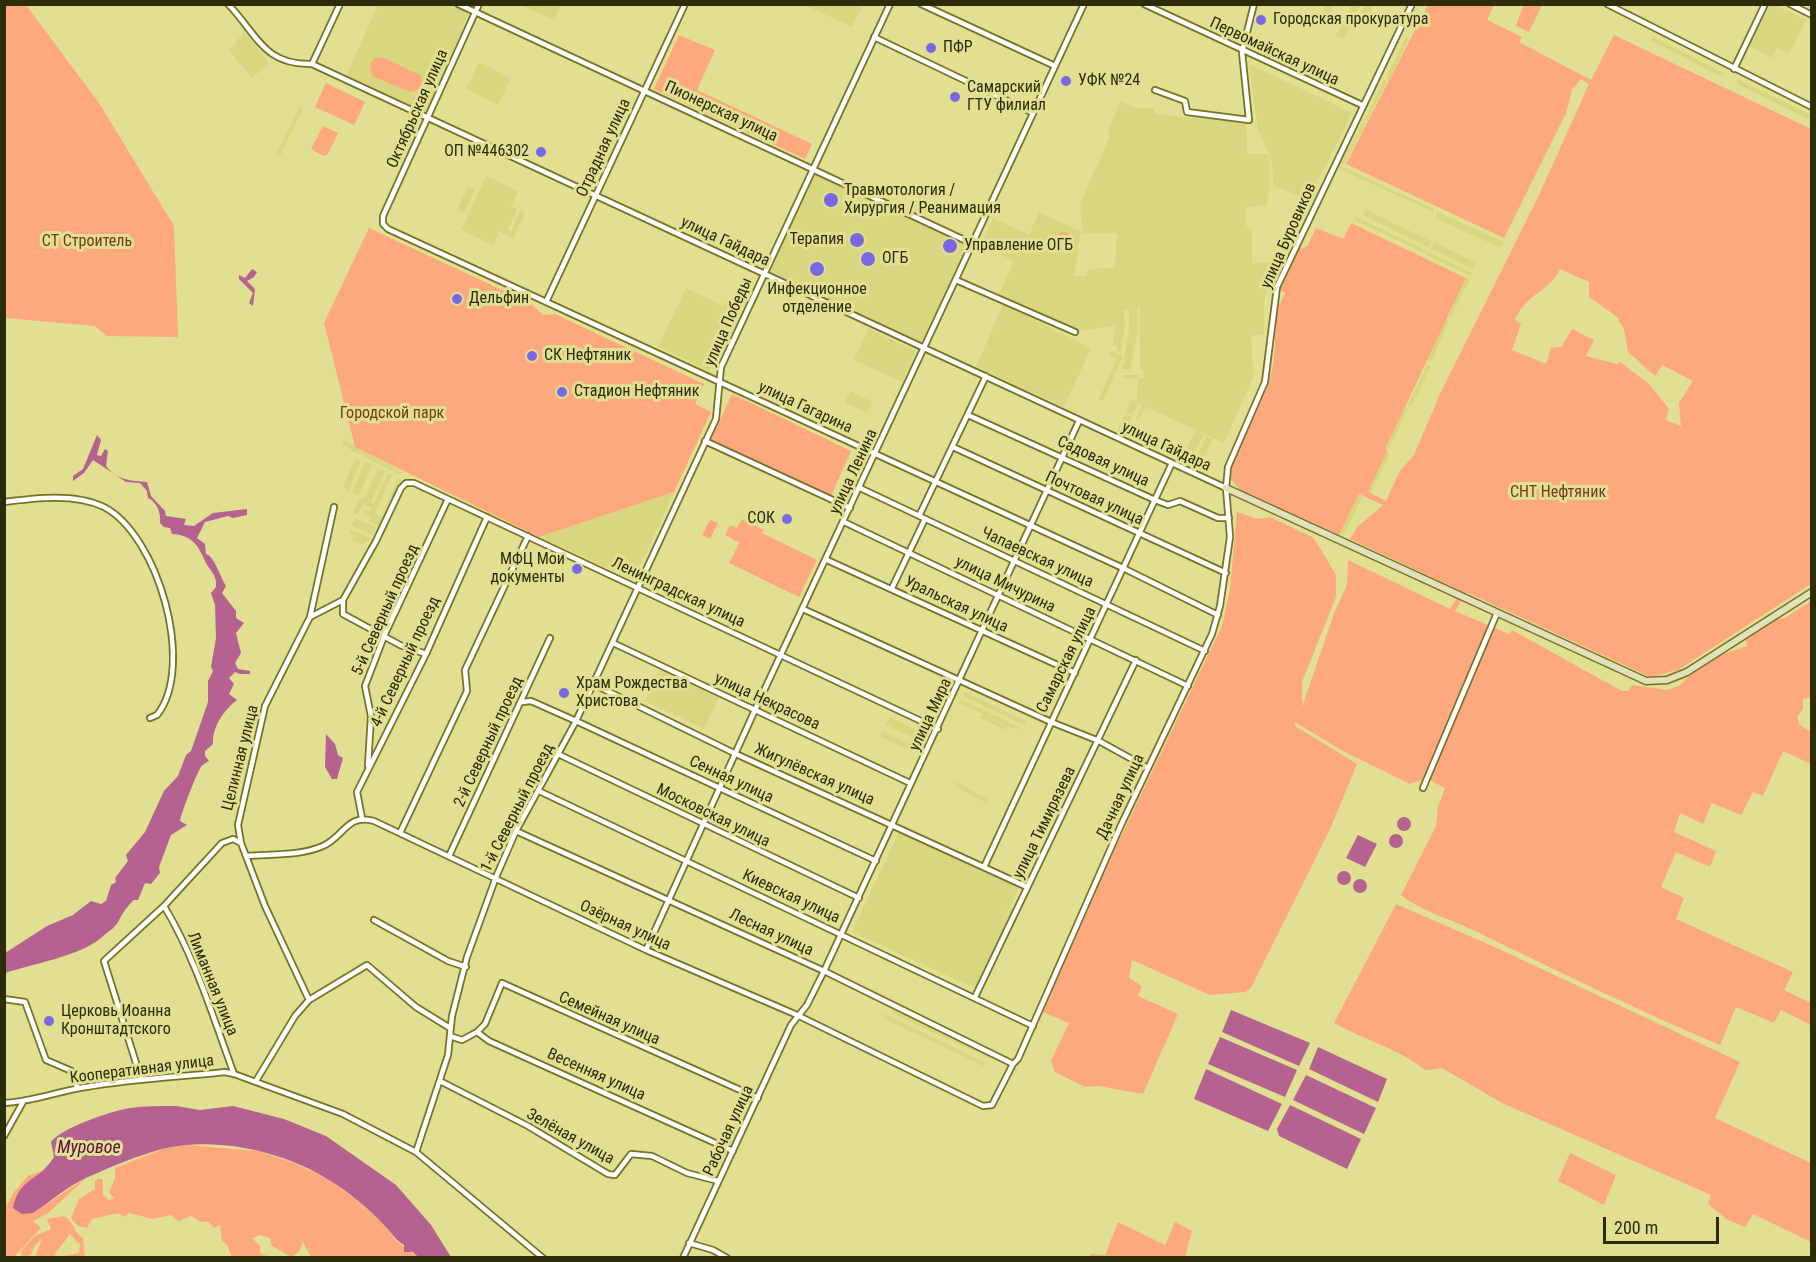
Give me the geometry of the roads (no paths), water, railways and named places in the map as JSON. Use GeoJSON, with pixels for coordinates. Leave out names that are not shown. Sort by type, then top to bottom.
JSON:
{"type":"FeatureCollection","features":[{"type":"Feature","properties":{"kind":"street"},"geometry":{"type":"LineString","coordinates":[[228,4],[271,55],[285,62],[312,64],[340,4]]}},
{"type":"Feature","properties":{"kind":"street","name":"Пионерская улица"},"geometry":{"type":"LineString","coordinates":[[458,4],[973,244]]}},
{"type":"Feature","properties":{"kind":"street","name":"Октябрьская улица"},"geometry":{"type":"LineString","coordinates":[[383,224],[383,216],[478,4]]}},
{"type":"Feature","properties":{"kind":"street","name":"Отрадная улица"},"geometry":{"type":"LineString","coordinates":[[546,302],[685,4]]}},
{"type":"Feature","properties":{"kind":"street","name":"улица Победы"},"geometry":{"type":"LineString","coordinates":[[638,588],[705,441],[719,404],[717,382],[721,367],[890,4]]}},
{"type":"Feature","properties":{"kind":"street"},"geometry":{"type":"LineString","coordinates":[[921,4],[1055,66]]}},
{"type":"Feature","properties":{"kind":"street","name":"улица Ленина"},"geometry":{"type":"LineString","coordinates":[[646,950],[1083,4]]}},
{"type":"Feature","properties":{"kind":"street","name":"Первомайская улица"},"geometry":{"type":"LineString","coordinates":[[1144,4],[1242,52],[1362,105]]}},
{"type":"Feature","properties":{"kind":"street"},"geometry":{"type":"LineString","coordinates":[[1155,90],[1185,101],[1187,112],[1249,120],[1242,52],[1254,4]]}},
{"type":"Feature","properties":{"kind":"street","name":"улица Буровиков"},"geometry":{"type":"LineString","coordinates":[[1226,488],[1228,467],[1261,392],[1268,368],[1273,303],[1277,287],[1362,105],[1413,4]]}},
{"type":"Feature","properties":{"kind":"street"},"geometry":{"type":"LineString","coordinates":[[1607,4],[1812,107]]}},
{"type":"Feature","properties":{"kind":"street"},"geometry":{"type":"LineString","coordinates":[[1618,10],[1621,4]]}},
{"type":"Feature","properties":{"kind":"street"},"geometry":{"type":"LineString","coordinates":[[1734,69],[1765,4]]}},
{"type":"Feature","properties":{"kind":"street"},"geometry":{"type":"LineString","coordinates":[[1790,4],[1812,15]]}},
{"type":"Feature","properties":{"kind":"street"},"geometry":{"type":"LineString","coordinates":[[874,37],[1033,112]]}},
{"type":"Feature","properties":{"kind":"street","name":"улица Гайдара"},"geometry":{"type":"LineString","coordinates":[[312,64],[334,77],[428,117],[1226,488]]}},
{"type":"Feature","properties":{"kind":"street","name":"улица Гагарина"},"geometry":{"type":"LineString","coordinates":[[383,224],[388,230],[1125,568],[1218,615]]}},
{"type":"Feature","properties":{"kind":"street"},"geometry":{"type":"LineString","coordinates":[[956,280],[1074,332]]}},
{"type":"Feature","properties":{"kind":"street"},"geometry":{"type":"LineString","coordinates":[[892,588],[910,551],[937,481],[986,376]]}},
{"type":"Feature","properties":{"kind":"street","name":"Садовая улица"},"geometry":{"type":"LineString","coordinates":[[968,415],[1063,456],[1155,500],[1168,505],[1180,501],[1218,518],[1229,518]]}},
{"type":"Feature","properties":{"kind":"street","name":"улица Мира"},"geometry":{"type":"LineString","coordinates":[[797,1015],[807,1005],[824,971],[1079,421]]}},
{"type":"Feature","properties":{"kind":"street"},"geometry":{"type":"LineString","coordinates":[[705,441],[850,508]]}},
{"type":"Feature","properties":{"kind":"street","name":"Почтовая улица"},"geometry":{"type":"LineString","coordinates":[[953,447],[1226,573]]}},
{"type":"Feature","properties":{"kind":"street","name":"Самарская улица"},"geometry":{"type":"LineString","coordinates":[[984,867],[1172,463]]}},
{"type":"Feature","properties":{"kind":"street","name":"Ленинградская улица"},"geometry":{"type":"LineString","coordinates":[[343,600],[376,541],[401,488],[406,483],[414,483],[938,729]]}},
{"type":"Feature","properties":{"kind":"street","name":"Чапаевская улица"},"geometry":{"type":"LineString","coordinates":[[860,488],[1205,651]]}},
{"type":"Feature","properties":{"kind":"street"},"geometry":{"type":"LineString","coordinates":[[1226,488],[1632,676],[1657,681],[1687,672],[1812,592]]}},
{"type":"Feature","properties":{"kind":"street","name":"Дачная улица"},"geometry":{"type":"LineString","coordinates":[[992,1105],[1013,1064],[1018,1059],[1148,768],[1205,651],[1218,615],[1226,573],[1230,537],[1226,488]]}},
{"type":"Feature","properties":{"kind":"street"},"geometry":{"type":"LineString","coordinates":[[4,502],[47,498],[95,504],[116,516],[142,548],[162,591],[169,618],[173,653],[172,668],[162,706],[157,715],[150,718]]}},
{"type":"Feature","properties":{"kind":"street","name":"5-й Северный проезд"},"geometry":{"type":"LineString","coordinates":[[368,769],[371,716],[365,686],[385,634],[448,499]]}},
{"type":"Feature","properties":{"kind":"street","name":"Целинная улица"},"geometry":{"type":"LineString","coordinates":[[309,1000],[265,906],[241,843],[238,825],[265,706],[310,617],[334,507]]}},
{"type":"Feature","properties":{"kind":"street","name":"4-й Северный проезд"},"geometry":{"type":"LineString","coordinates":[[362,818],[357,792],[426,654],[487,518]]}},
{"type":"Feature","properties":{"kind":"street","name":"улица Мичурина"},"geometry":{"type":"LineString","coordinates":[[844,522],[910,551],[998,596],[1188,686]]}},
{"type":"Feature","properties":{"kind":"street"},"geometry":{"type":"LineString","coordinates":[[399,833],[467,691],[465,670],[528,537]]}},
{"type":"Feature","properties":{"kind":"street","name":"Уральская улица"},"geometry":{"type":"LineString","coordinates":[[827,560],[1075,673]]}},
{"type":"Feature","properties":{"kind":"street","name":"1-й Северный проезд"},"geometry":{"type":"LineString","coordinates":[[416,1152],[448,1055],[450,1028],[466,967],[496,877],[516,831],[576,721],[638,588]]}},
{"type":"Feature","properties":{"kind":"street"},"geometry":{"type":"LineString","coordinates":[[310,617],[343,600],[343,614],[385,634],[400,645],[426,654]]}},
{"type":"Feature","properties":{"kind":"street"},"geometry":{"type":"LineString","coordinates":[[803,609],[1050,722],[1099,741],[1148,768]]}},
{"type":"Feature","properties":{"kind":"street"},"geometry":{"type":"LineString","coordinates":[[1423,788],[1497,613]]}},
{"type":"Feature","properties":{"kind":"street","name":"2-й Северный проезд"},"geometry":{"type":"LineString","coordinates":[[449,856],[550,638]]}},
{"type":"Feature","properties":{"kind":"street","name":"улица Некрасова"},"geometry":{"type":"LineString","coordinates":[[613,643],[910,783]]}},
{"type":"Feature","properties":{"kind":"street","name":"улица Тимирязева"},"geometry":{"type":"LineString","coordinates":[[975,997],[1136,660]]}},
{"type":"Feature","properties":{"kind":"street","name":"Жигулёвская улица"},"geometry":{"type":"LineString","coordinates":[[593,684],[735,754],[893,823],[1027,887]]}},
{"type":"Feature","properties":{"kind":"street","name":"Сенная улица"},"geometry":{"type":"LineString","coordinates":[[522,702],[531,701],[576,721],[876,861]]}},
{"type":"Feature","properties":{"kind":"street","name":"Московская улица"},"geometry":{"type":"LineString","coordinates":[[558,754],[703,825],[859,897]]}},
{"type":"Feature","properties":{"kind":"street","name":"Киевская улица"},"geometry":{"type":"LineString","coordinates":[[539,790],[1032,1026]]}},
{"type":"Feature","properties":{"kind":"street"},"geometry":{"type":"LineString","coordinates":[[247,856],[299,853],[318,848],[332,840],[348,823],[362,818]]}},
{"type":"Feature","properties":{"kind":"street","name":"Озёрная улица"},"geometry":{"type":"LineString","coordinates":[[362,818],[496,877],[646,950],[797,1015],[983,1106],[992,1105]]}},
{"type":"Feature","properties":{"kind":"street","name":"Лесная улица"},"geometry":{"type":"LineString","coordinates":[[516,831],[824,971],[1013,1064]]}},
{"type":"Feature","properties":{"kind":"street"},"geometry":{"type":"LineString","coordinates":[[141,1079],[104,961],[164,906],[222,843],[233,839],[241,843]]}},
{"type":"Feature","properties":{"kind":"street","name":"Лиманная улица"},"geometry":{"type":"LineString","coordinates":[[164,906],[175,924],[201,985],[234,1074]]}},
{"type":"Feature","properties":{"kind":"street"},"geometry":{"type":"LineString","coordinates":[[374,920],[448,961],[466,967]]}},
{"type":"Feature","properties":{"kind":"street"},"geometry":{"type":"LineString","coordinates":[[256,1081],[295,1016],[309,1000],[368,965],[407,1000],[450,1028]]}},
{"type":"Feature","properties":{"kind":"street","name":"Семейная улица"},"geometry":{"type":"LineString","coordinates":[[477,1032],[485,1024],[502,983],[758,1098]]}},
{"type":"Feature","properties":{"kind":"street"},"geometry":{"type":"LineString","coordinates":[[4,999],[24,1001],[40,1051],[46,1060],[74,1072],[77,1088]]}},
{"type":"Feature","properties":{"kind":"street","name":"Рабочая улица"},"geometry":{"type":"LineString","coordinates":[[683,1257],[797,1015]]}},
{"type":"Feature","properties":{"kind":"street"},"geometry":{"type":"LineString","coordinates":[[450,1036],[462,1040],[477,1032]]}},
{"type":"Feature","properties":{"kind":"street","name":"Весенняя улица"},"geometry":{"type":"LineString","coordinates":[[477,1032],[489,1041],[733,1151]]}},
{"type":"Feature","properties":{"kind":"street","name":"Кооперативная улица"},"geometry":{"type":"LineString","coordinates":[[4,1103],[23,1102],[77,1088],[141,1079],[225,1072],[234,1074],[343,1114],[416,1152],[543,1257]]}},
{"type":"Feature","properties":{"kind":"street","name":"Зелёная улица"},"geometry":{"type":"LineString","coordinates":[[440,1081],[528,1126],[608,1174],[615,1175],[632,1154],[642,1153],[687,1173],[718,1181]]}},
{"type":"Feature","properties":{"kind":"street"},"geometry":{"type":"LineString","coordinates":[[4,1136],[23,1102]]}},
{"type":"Feature","properties":{"kind":"street"},"geometry":{"type":"LineString","coordinates":[[689,1243],[727,1257]]}},
{"type":"Feature","properties":{"kind":"water"},"geometry":{"type":"Polygon","coordinates":[[[252,269],[257,272],[247,281],[255,289],[253,306],[249,303],[253,293],[239,279],[239,275],[245,278],[252,269]]]}},
{"type":"Feature","properties":{"kind":"water"},"geometry":{"type":"Polygon","coordinates":[[[97,435],[101,440],[97,455],[101,456],[105,449],[108,451],[106,466],[110,471],[125,479],[147,482],[151,496],[165,511],[166,516],[186,519],[184,525],[194,526],[213,513],[247,509],[247,515],[233,518],[228,516],[205,522],[197,538],[205,544],[206,554],[214,562],[226,586],[222,593],[236,611],[236,618],[244,623],[236,633],[241,653],[235,663],[238,669],[250,671],[250,674],[235,672],[229,678],[234,684],[229,694],[237,700],[220,719],[214,731],[213,744],[205,751],[205,756],[209,761],[199,770],[180,821],[187,825],[171,835],[159,867],[160,873],[151,884],[145,883],[138,900],[134,900],[129,905],[115,926],[92,944],[69,955],[5,973],[5,953],[47,926],[73,915],[91,901],[101,904],[106,901],[111,885],[116,882],[115,878],[128,861],[126,855],[145,832],[164,791],[178,776],[186,755],[191,751],[208,702],[208,681],[213,671],[211,667],[216,638],[215,605],[211,593],[216,587],[214,576],[193,542],[185,536],[172,534],[170,528],[160,523],[158,508],[148,498],[147,491],[140,483],[126,482],[93,460],[84,473],[73,481],[73,476],[83,469],[97,435]]]}},
{"type":"Feature","properties":{"kind":"water"},"geometry":{"type":"Polygon","coordinates":[[[326,734],[335,744],[338,755],[343,758],[337,779],[332,779],[325,767],[326,734]]]}},
{"type":"Feature","properties":{"kind":"water"},"geometry":{"type":"Polygon","coordinates":[[[1404,817],[1409,819],[1411,824],[1409,829],[1404,831],[1399,829],[1397,824],[1399,819],[1404,817]]]}},
{"type":"Feature","properties":{"kind":"water"},"geometry":{"type":"Polygon","coordinates":[[[1396,834],[1401,836],[1403,841],[1401,846],[1396,848],[1391,846],[1389,841],[1391,836],[1396,834]]]}},
{"type":"Feature","properties":{"kind":"water"},"geometry":{"type":"Polygon","coordinates":[[[1358,835],[1377,844],[1365,867],[1346,858],[1358,835]]]}},
{"type":"Feature","properties":{"kind":"water"},"geometry":{"type":"Polygon","coordinates":[[[1344,871],[1349,873],[1351,878],[1349,883],[1344,885],[1339,883],[1337,878],[1339,873],[1344,871]]]}},
{"type":"Feature","properties":{"kind":"water"},"geometry":{"type":"Polygon","coordinates":[[[1360,879],[1365,881],[1367,886],[1365,891],[1360,893],[1355,891],[1353,886],[1355,881],[1360,879]]]}},
{"type":"Feature","properties":{"kind":"water"},"geometry":{"type":"Polygon","coordinates":[[[1231,1010],[1310,1043],[1299,1066],[1222,1032],[1231,1010]]]}},
{"type":"Feature","properties":{"kind":"water"},"geometry":{"type":"Polygon","coordinates":[[[1220,1037],[1297,1070],[1285,1097],[1208,1064],[1220,1037]]]}},
{"type":"Feature","properties":{"kind":"water"},"geometry":{"type":"Polygon","coordinates":[[[1318,1047],[1387,1079],[1378,1102],[1309,1069],[1318,1047]]]}},
{"type":"Feature","properties":{"kind":"water"},"geometry":{"type":"Polygon","coordinates":[[[1206,1069],[1282,1104],[1268,1131],[1194,1099],[1206,1069]]]}},
{"type":"Feature","properties":{"kind":"water"},"geometry":{"type":"Polygon","coordinates":[[[1306,1075],[1376,1108],[1364,1134],[1293,1100],[1306,1075]]]}},
{"type":"Feature","properties":{"kind":"water"},"geometry":{"type":"Polygon","coordinates":[[[1290,1105],[1361,1139],[1347,1169],[1279,1136],[1277,1129],[1290,1105]]]}},
{"type":"Feature","properties":{"kind":"water","name":"Муровое"},"geometry":{"type":"Polygon","coordinates":[[[176,1106],[200,1110],[233,1106],[284,1119],[326,1136],[396,1185],[431,1225],[451,1257],[418,1257],[413,1252],[404,1252],[404,1245],[372,1213],[329,1180],[291,1161],[226,1145],[183,1145],[162,1149],[86,1178],[33,1213],[22,1214],[13,1208],[20,1190],[54,1157],[51,1142],[65,1131],[99,1116],[130,1108],[176,1106]]]}},
{"type":"Feature","properties":{"kind":"place","name":"Городская прокуратура"},"geometry":{"type":"Point","coordinates":[1261,20]}},
{"type":"Feature","properties":{"kind":"place","name":"ПФР"},"geometry":{"type":"Point","coordinates":[931,48]}},
{"type":"Feature","properties":{"kind":"place","name":"УФК №24"},"geometry":{"type":"Point","coordinates":[1066,81]}},
{"type":"Feature","properties":{"kind":"place","name":"Самарский ГТУ филиал"},"geometry":{"type":"Point","coordinates":[955,97]}},
{"type":"Feature","properties":{"kind":"place","name":"ОП №446302"},"geometry":{"type":"Point","coordinates":[541,152]}},
{"type":"Feature","properties":{"kind":"place","name":"Травмотология / Хирургия / Реанимация"},"geometry":{"type":"Point","coordinates":[831,200]}},
{"type":"Feature","properties":{"kind":"place","name":"Терапия"},"geometry":{"type":"Point","coordinates":[857,240]}},
{"type":"Feature","properties":{"kind":"place","name":"Управление ОГБ"},"geometry":{"type":"Point","coordinates":[950,246]}},
{"type":"Feature","properties":{"kind":"place","name":"ОГБ"},"geometry":{"type":"Point","coordinates":[868,259]}},
{"type":"Feature","properties":{"kind":"place","name":"Инфекционное отделение"},"geometry":{"type":"Point","coordinates":[817,269]}},
{"type":"Feature","properties":{"kind":"place","name":"Дельфин"},"geometry":{"type":"Point","coordinates":[457,299]}},
{"type":"Feature","properties":{"kind":"place","name":"СК Нефтяник"},"geometry":{"type":"Point","coordinates":[532,356]}},
{"type":"Feature","properties":{"kind":"place","name":"Стадион Нефтяник"},"geometry":{"type":"Point","coordinates":[562,392]}},
{"type":"Feature","properties":{"kind":"place","name":"СОК"},"geometry":{"type":"Point","coordinates":[787,519]}},
{"type":"Feature","properties":{"kind":"place","name":"МФЦ Мои документы"},"geometry":{"type":"Point","coordinates":[577,569]}},
{"type":"Feature","properties":{"kind":"place","name":"Храм Рождества Христова"},"geometry":{"type":"Point","coordinates":[564,693]}},
{"type":"Feature","properties":{"kind":"place","name":"Церковь Иоанна Кронштадтского"},"geometry":{"type":"Point","coordinates":[49,1021]}},
{"type":"Feature","properties":{"kind":"park label","name":"СТ Строитель"},"geometry":{"type":"Point","coordinates":[87,242]}},
{"type":"Feature","properties":{"kind":"park label","name":"Городской парк"},"geometry":{"type":"Point","coordinates":[392,414]}},
{"type":"Feature","properties":{"kind":"park label","name":"СНТ Нефтяник"},"geometry":{"type":"Point","coordinates":[1558,493]}}]}
